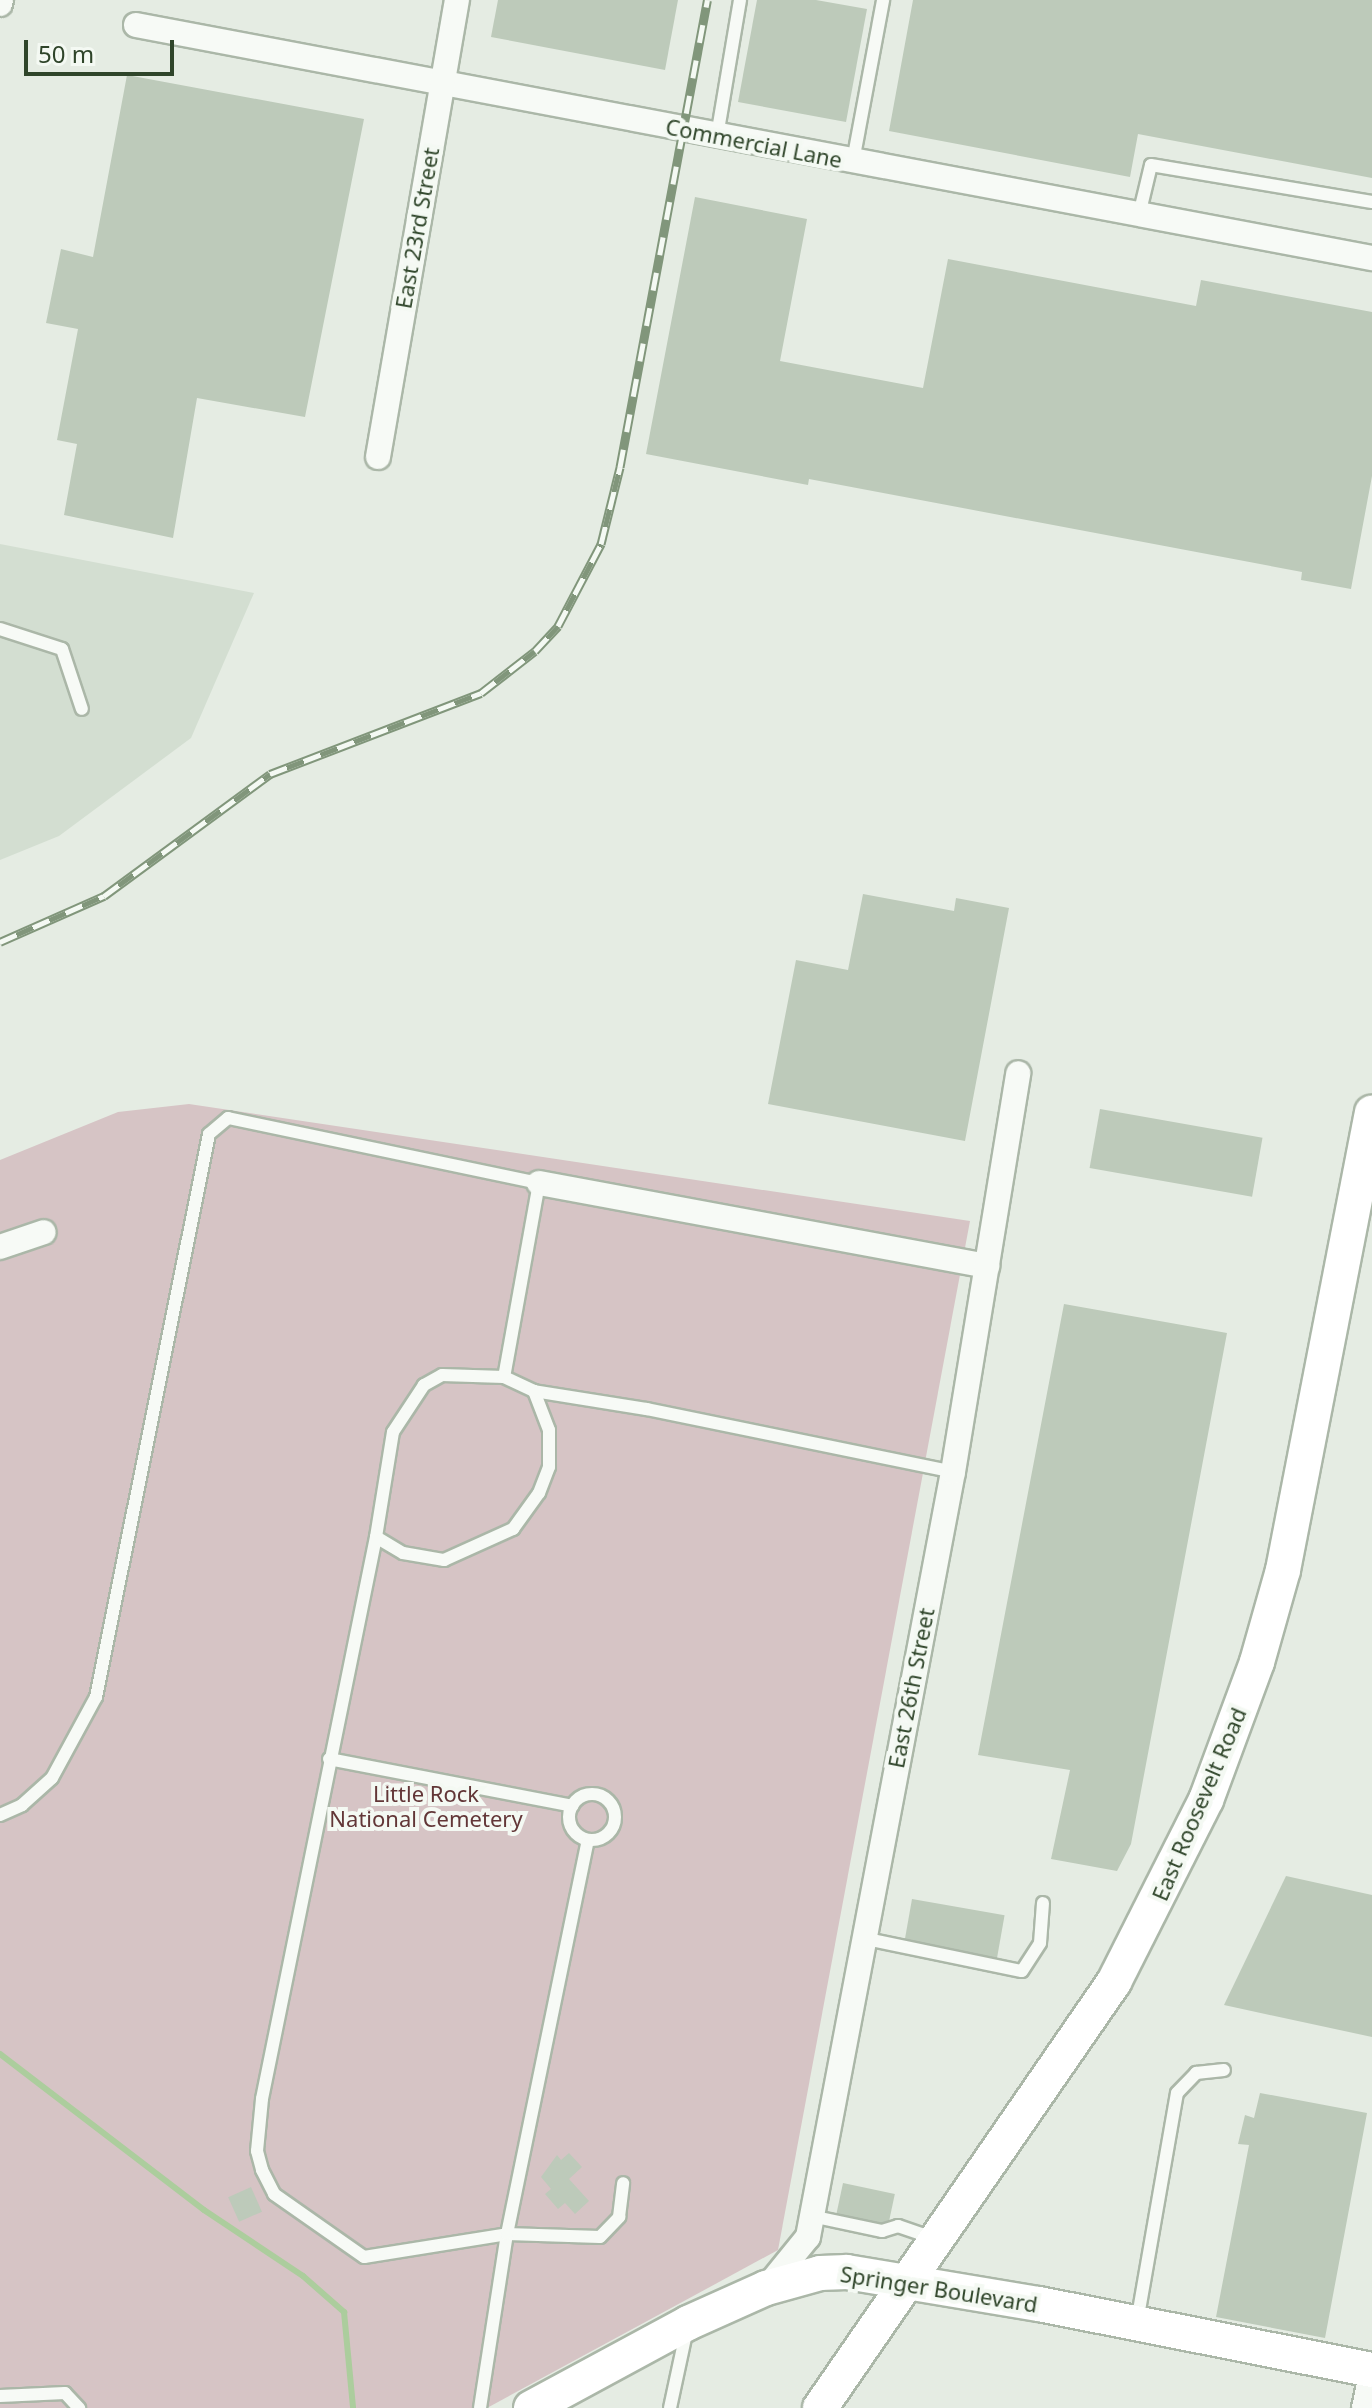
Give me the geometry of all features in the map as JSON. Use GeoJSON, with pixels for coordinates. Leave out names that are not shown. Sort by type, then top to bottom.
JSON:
{"type":"FeatureCollection","features":[{"type":"Feature","properties":{"kind":"main road","name":"East Roosevelt Road"},"geometry":{"type":"LineString","coordinates":[[820,2408],[1114,1982],[1171,1877],[1231,1736],[1283,1570],[1372,1113]]}},
{"type":"Feature","properties":{"kind":"main road","name":"Springer Boulevard"},"geometry":{"type":"LineString","coordinates":[[531,2408],[688,2323],[766,2288],[833,2272],[1137,2322],[1372,2370]]}},
{"type":"Feature","properties":{"kind":"street","name":"East 23rd Street"},"geometry":{"type":"LineString","coordinates":[[378,457],[457,0]]}},
{"type":"Feature","properties":{"kind":"street","name":"Commercial Lane"},"geometry":{"type":"LineString","coordinates":[[136,25],[441,85],[1372,258]]}},
{"type":"Feature","properties":{"kind":"street","name":"East 26th Street"},"geometry":{"type":"LineString","coordinates":[[766,2288],[801,2249],[811,2216],[953,1472],[1018,1073]]}},
{"type":"Feature","properties":{"kind":"street"},"geometry":{"type":"LineString","coordinates":[[539,1183],[987,1266]]}},
{"type":"Feature","properties":{"kind":"street"},"geometry":{"type":"LineString","coordinates":[[0,1247],[44,1232]]}},
{"type":"Feature","properties":{"kind":"street"},"geometry":{"type":"LineString","coordinates":[[1364,2408],[1372,2370]]}},
{"type":"Feature","properties":{"kind":"lane"},"geometry":{"type":"LineString","coordinates":[[717,136],[740,0]]}},
{"type":"Feature","properties":{"kind":"lane"},"geometry":{"type":"LineString","coordinates":[[853,161],[883,0]]}},
{"type":"Feature","properties":{"kind":"lane"},"geometry":{"type":"LineString","coordinates":[[1139,215],[1151,165],[1372,202]]}},
{"type":"Feature","properties":{"kind":"lane"},"geometry":{"type":"LineString","coordinates":[[0,629],[62,649],[82,709]]}},
{"type":"Feature","properties":{"kind":"lane"},"geometry":{"type":"LineString","coordinates":[[0,1815],[22,1805],[52,1778],[96,1697],[209,1134],[228,1118],[539,1183],[504,1377]]}},
{"type":"Feature","properties":{"kind":"lane"},"geometry":{"type":"LineString","coordinates":[[623,2183],[619,2217],[600,2237],[507,2234],[364,2257],[274,2194],[262,2170],[257,2141],[262,2099],[376,1537],[393,1432],[405,1409],[424,1385],[442,1375],[504,1377],[534,1391],[647,1409],[953,1472]]}},
{"type":"Feature","properties":{"kind":"lane"},"geometry":{"type":"LineString","coordinates":[[376,1537],[403,1553],[444,1560],[513,1529],[539,1493],[549,1467],[549,1430],[534,1391]]}},
{"type":"Feature","properties":{"kind":"lane"},"geometry":{"type":"LineString","coordinates":[[329,1759],[572,1806]]}},
{"type":"Feature","properties":{"kind":"lane"},"geometry":{"type":"LineString","coordinates":[[598,1794],[615,1810],[610,1832],[588,1840],[571,1827],[572,1806],[583,1795],[598,1794]]}},
{"type":"Feature","properties":{"kind":"lane"},"geometry":{"type":"LineString","coordinates":[[480,2408],[507,2234],[588,1840]]}},
{"type":"Feature","properties":{"kind":"lane"},"geometry":{"type":"LineString","coordinates":[[862,1938],[1022,1971],[1040,1943],[1043,1903]]}},
{"type":"Feature","properties":{"kind":"lane"},"geometry":{"type":"LineString","coordinates":[[1137,2322],[1177,2093],[1196,2073],[1224,2070]]}},
{"type":"Feature","properties":{"kind":"lane"},"geometry":{"type":"LineString","coordinates":[[811,2216],[882,2231],[898,2226],[935,2239]]}},
{"type":"Feature","properties":{"kind":"lane"},"geometry":{"type":"LineString","coordinates":[[670,2408],[688,2323]]}},
{"type":"Feature","properties":{"kind":"lane"},"geometry":{"type":"LineString","coordinates":[[0,2396],[65,2393],[79,2408]]}},
{"type":"Feature","properties":{"kind":"shaded area"},"geometry":{"type":"Polygon","coordinates":[[[0,544],[254,593],[191,738],[59,836],[0,860],[0,544]]]}},
{"type":"Feature","properties":{"kind":"green space","name":"Little Rock National Cemetery"},"geometry":{"type":"Polygon","coordinates":[[[189,1104],[970,1221],[778,2250],[487,2408],[0,2408],[0,1160],[118,1112],[189,1104]]]}},
{"type":"Feature","properties":{"kind":"building"},"geometry":{"type":"Polygon","coordinates":[[[498,0],[678,0],[665,70],[491,37],[498,0]]]}},
{"type":"Feature","properties":{"kind":"building"},"geometry":{"type":"Polygon","coordinates":[[[757,0],[816,0],[867,9],[846,122],[738,102],[757,0]]]}},
{"type":"Feature","properties":{"kind":"building"},"geometry":{"type":"Polygon","coordinates":[[[913,0],[1372,0],[1372,178],[1138,134],[1130,177],[889,131],[913,0]]]}},
{"type":"Feature","properties":{"kind":"building"},"geometry":{"type":"Polygon","coordinates":[[[127,75],[364,119],[305,417],[197,398],[173,538],[64,515],[77,444],[57,440],[78,329],[46,323],[61,249],[93,257],[127,75]]]}},
{"type":"Feature","properties":{"kind":"building"},"geometry":{"type":"Polygon","coordinates":[[[695,197],[807,219],[780,361],[923,388],[948,259],[1196,306],[1201,280],[1372,312],[1372,476],[1351,589],[1301,580],[1302,572],[809,479],[808,485],[646,454],[695,197]]]}},
{"type":"Feature","properties":{"kind":"building"},"geometry":{"type":"Polygon","coordinates":[[[863,894],[954,911],[956,898],[1009,908],[965,1141],[768,1104],[796,960],[848,970],[863,894]]]}},
{"type":"Feature","properties":{"kind":"building"},"geometry":{"type":"Polygon","coordinates":[[[1100,1109],[1262,1138],[1252,1197],[1090,1168],[1100,1109]]]}},
{"type":"Feature","properties":{"kind":"building"},"geometry":{"type":"Polygon","coordinates":[[[1064,1304],[1227,1333],[1131,1844],[1117,1871],[1051,1859],[1070,1770],[978,1755],[1064,1304]]]}},
{"type":"Feature","properties":{"kind":"building"},"geometry":{"type":"Polygon","coordinates":[[[1286,1876],[1372,1895],[1372,2037],[1224,2005],[1286,1876]]]}},
{"type":"Feature","properties":{"kind":"building"},"geometry":{"type":"Polygon","coordinates":[[[912,1899],[1005,1915],[997,1961],[904,1944],[912,1899]]]}},
{"type":"Feature","properties":{"kind":"building"},"geometry":{"type":"Polygon","coordinates":[[[1260,2093],[1367,2113],[1325,2338],[1216,2317],[1249,2145],[1238,2144],[1245,2115],[1254,2118],[1260,2093]]]}},
{"type":"Feature","properties":{"kind":"building"},"geometry":{"type":"Polygon","coordinates":[[[569,2153],[582,2167],[569,2179],[589,2201],[575,2214],[565,2203],[558,2209],[545,2194],[551,2189],[541,2177],[557,2155],[561,2160],[569,2153]]]}},
{"type":"Feature","properties":{"kind":"building"},"geometry":{"type":"Polygon","coordinates":[[[843,2183],[895,2194],[888,2225],[836,2214],[843,2183]]]}},
{"type":"Feature","properties":{"kind":"building"},"geometry":{"type":"Polygon","coordinates":[[[251,2187],[262,2212],[239,2222],[228,2197],[251,2187]]]}},
{"type":"Feature","properties":{"kind":"waterway"},"geometry":{"type":"LineString","coordinates":[[0,2054],[204,2210],[303,2276],[344,2312],[353,2408]]}},
{"type":"Feature","properties":{"kind":"railway"},"geometry":{"type":"LineString","coordinates":[[0,942],[104,896],[270,774],[481,693],[535,651],[558,626],[601,544],[620,467],[707,0]]}}]}
